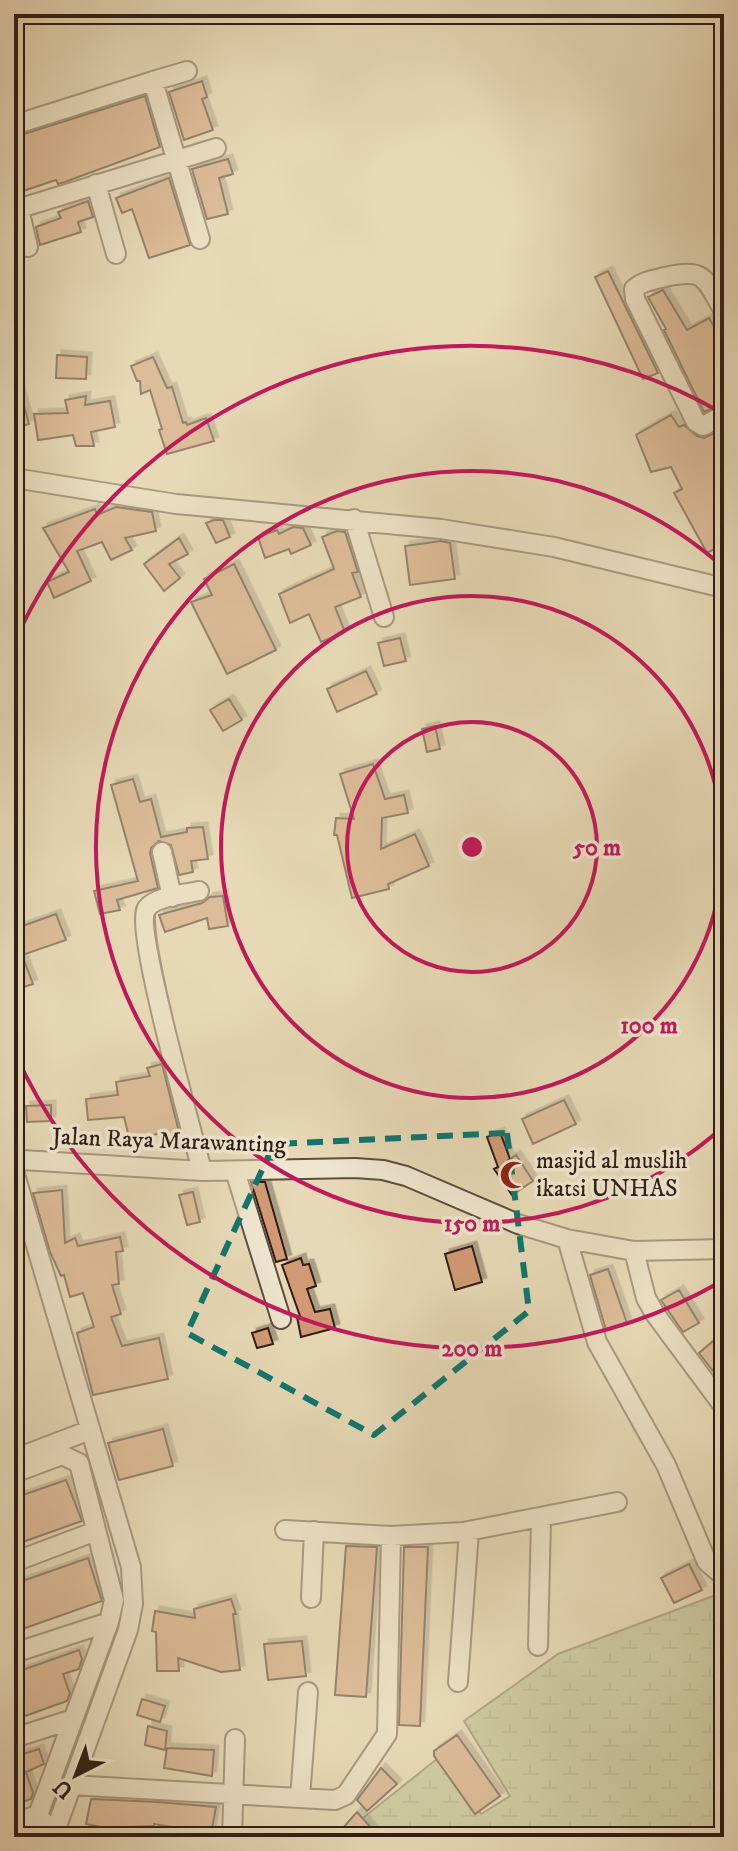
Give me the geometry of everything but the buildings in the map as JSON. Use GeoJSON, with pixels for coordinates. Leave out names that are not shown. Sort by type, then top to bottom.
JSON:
{"type":"FeatureCollection","features":[{"type":"Feature","properties":{"kind":"street"},"geometry":{"type":"LineString","coordinates":[[14,125],[187,71]]}},
{"type":"Feature","properties":{"kind":"street"},"geometry":{"type":"LineString","coordinates":[[153,81],[200,239]]}},
{"type":"Feature","properties":{"kind":"street"},"geometry":{"type":"LineString","coordinates":[[28,247],[16,210],[216,148]]}},
{"type":"Feature","properties":{"kind":"street"},"geometry":{"type":"LineString","coordinates":[[96,184],[116,254]]}},
{"type":"Feature","properties":{"kind":"street"},"geometry":{"type":"LineString","coordinates":[[724,311],[702,277],[689,271],[643,282],[634,289],[641,311],[696,422],[703,426],[724,416]]}},
{"type":"Feature","properties":{"kind":"street"},"geometry":{"type":"LineString","coordinates":[[14,478],[176,504],[441,529],[554,547],[724,588]]}},
{"type":"Feature","properties":{"kind":"street"},"geometry":{"type":"LineString","coordinates":[[354,519],[384,617]]}},
{"type":"Feature","properties":{"kind":"street"},"geometry":{"type":"LineString","coordinates":[[162,852],[172,897]]}},
{"type":"Feature","properties":{"kind":"street"},"geometry":{"type":"LineString","coordinates":[[199,891],[147,907],[144,925],[151,970],[202,1171]]}},
{"type":"Feature","properties":{"kind":"street","name":"Jalan Raya Marawanting"},"geometry":{"type":"LineString","coordinates":[[54,1836],[128,1630],[133,1604],[131,1567],[14,1171],[15,1163],[22,1160],[202,1171],[355,1168],[394,1172],[518,1224],[567,1239],[634,1251],[724,1249]]}},
{"type":"Feature","properties":{"kind":"street"},"geometry":{"type":"LineString","coordinates":[[235,1171],[281,1319]]}},
{"type":"Feature","properties":{"kind":"street"},"geometry":{"type":"LineString","coordinates":[[567,1239],[597,1342],[666,1465],[707,1562],[721,1574]]}},
{"type":"Feature","properties":{"kind":"street"},"geometry":{"type":"LineString","coordinates":[[634,1251],[646,1298],[655,1314],[724,1407]]}},
{"type":"Feature","properties":{"kind":"street"},"geometry":{"type":"LineString","coordinates":[[14,1459],[90,1430]]}},
{"type":"Feature","properties":{"kind":"street"},"geometry":{"type":"LineString","coordinates":[[14,1473],[62,1455],[79,1463],[114,1600],[109,1622],[38,1815]]}},
{"type":"Feature","properties":{"kind":"street"},"geometry":{"type":"LineString","coordinates":[[285,1530],[391,1536],[469,1531],[617,1502]]}},
{"type":"Feature","properties":{"kind":"street"},"geometry":{"type":"LineString","coordinates":[[538,1646],[541,1519]]}},
{"type":"Feature","properties":{"kind":"street"},"geometry":{"type":"LineString","coordinates":[[14,1562],[96,1531]]}},
{"type":"Feature","properties":{"kind":"street"},"geometry":{"type":"LineString","coordinates":[[311,1598],[314,1531]]}},
{"type":"Feature","properties":{"kind":"street"},"geometry":{"type":"LineString","coordinates":[[458,1682],[469,1531]]}},
{"type":"Feature","properties":{"kind":"street"},"geometry":{"type":"LineString","coordinates":[[70,1785],[335,1800],[346,1795],[387,1734],[391,1536]]}},
{"type":"Feature","properties":{"kind":"street"},"geometry":{"type":"LineString","coordinates":[[14,1653],[109,1622]]}},
{"type":"Feature","properties":{"kind":"street"},"geometry":{"type":"LineString","coordinates":[[300,1798],[308,1692]]}},
{"type":"Feature","properties":{"kind":"street"},"geometry":{"type":"LineString","coordinates":[[14,1738],[73,1719]]}},
{"type":"Feature","properties":{"kind":"street"},"geometry":{"type":"LineString","coordinates":[[232,1837],[235,1739]]}},
{"type":"Feature","properties":{"kind":"street"},"geometry":{"type":"LineString","coordinates":[[14,1823],[38,1815]]}},
{"type":"Feature","properties":{"kind":"street"},"geometry":{"type":"LineString","coordinates":[[38,1815],[54,1836]]}},
{"type":"Feature","properties":{"kind":"highlighted area"},"geometry":{"type":"Polygon","coordinates":[[[507,1133],[529,1311],[374,1435],[187,1333],[274,1144],[507,1133]]]}},
{"type":"Feature","properties":{"kind":"green space"},"geometry":{"type":"Polygon","coordinates":[[[724,1592],[724,1837],[339,1837],[442,1755],[481,1814],[510,1796],[464,1721],[558,1654],[724,1592]]]}},
{"type":"Feature","properties":{"kind":"place","name":"masjid al muslih ikatsi UNHAS"},"geometry":{"type":"Point","coordinates":[514,1175]}}]}
